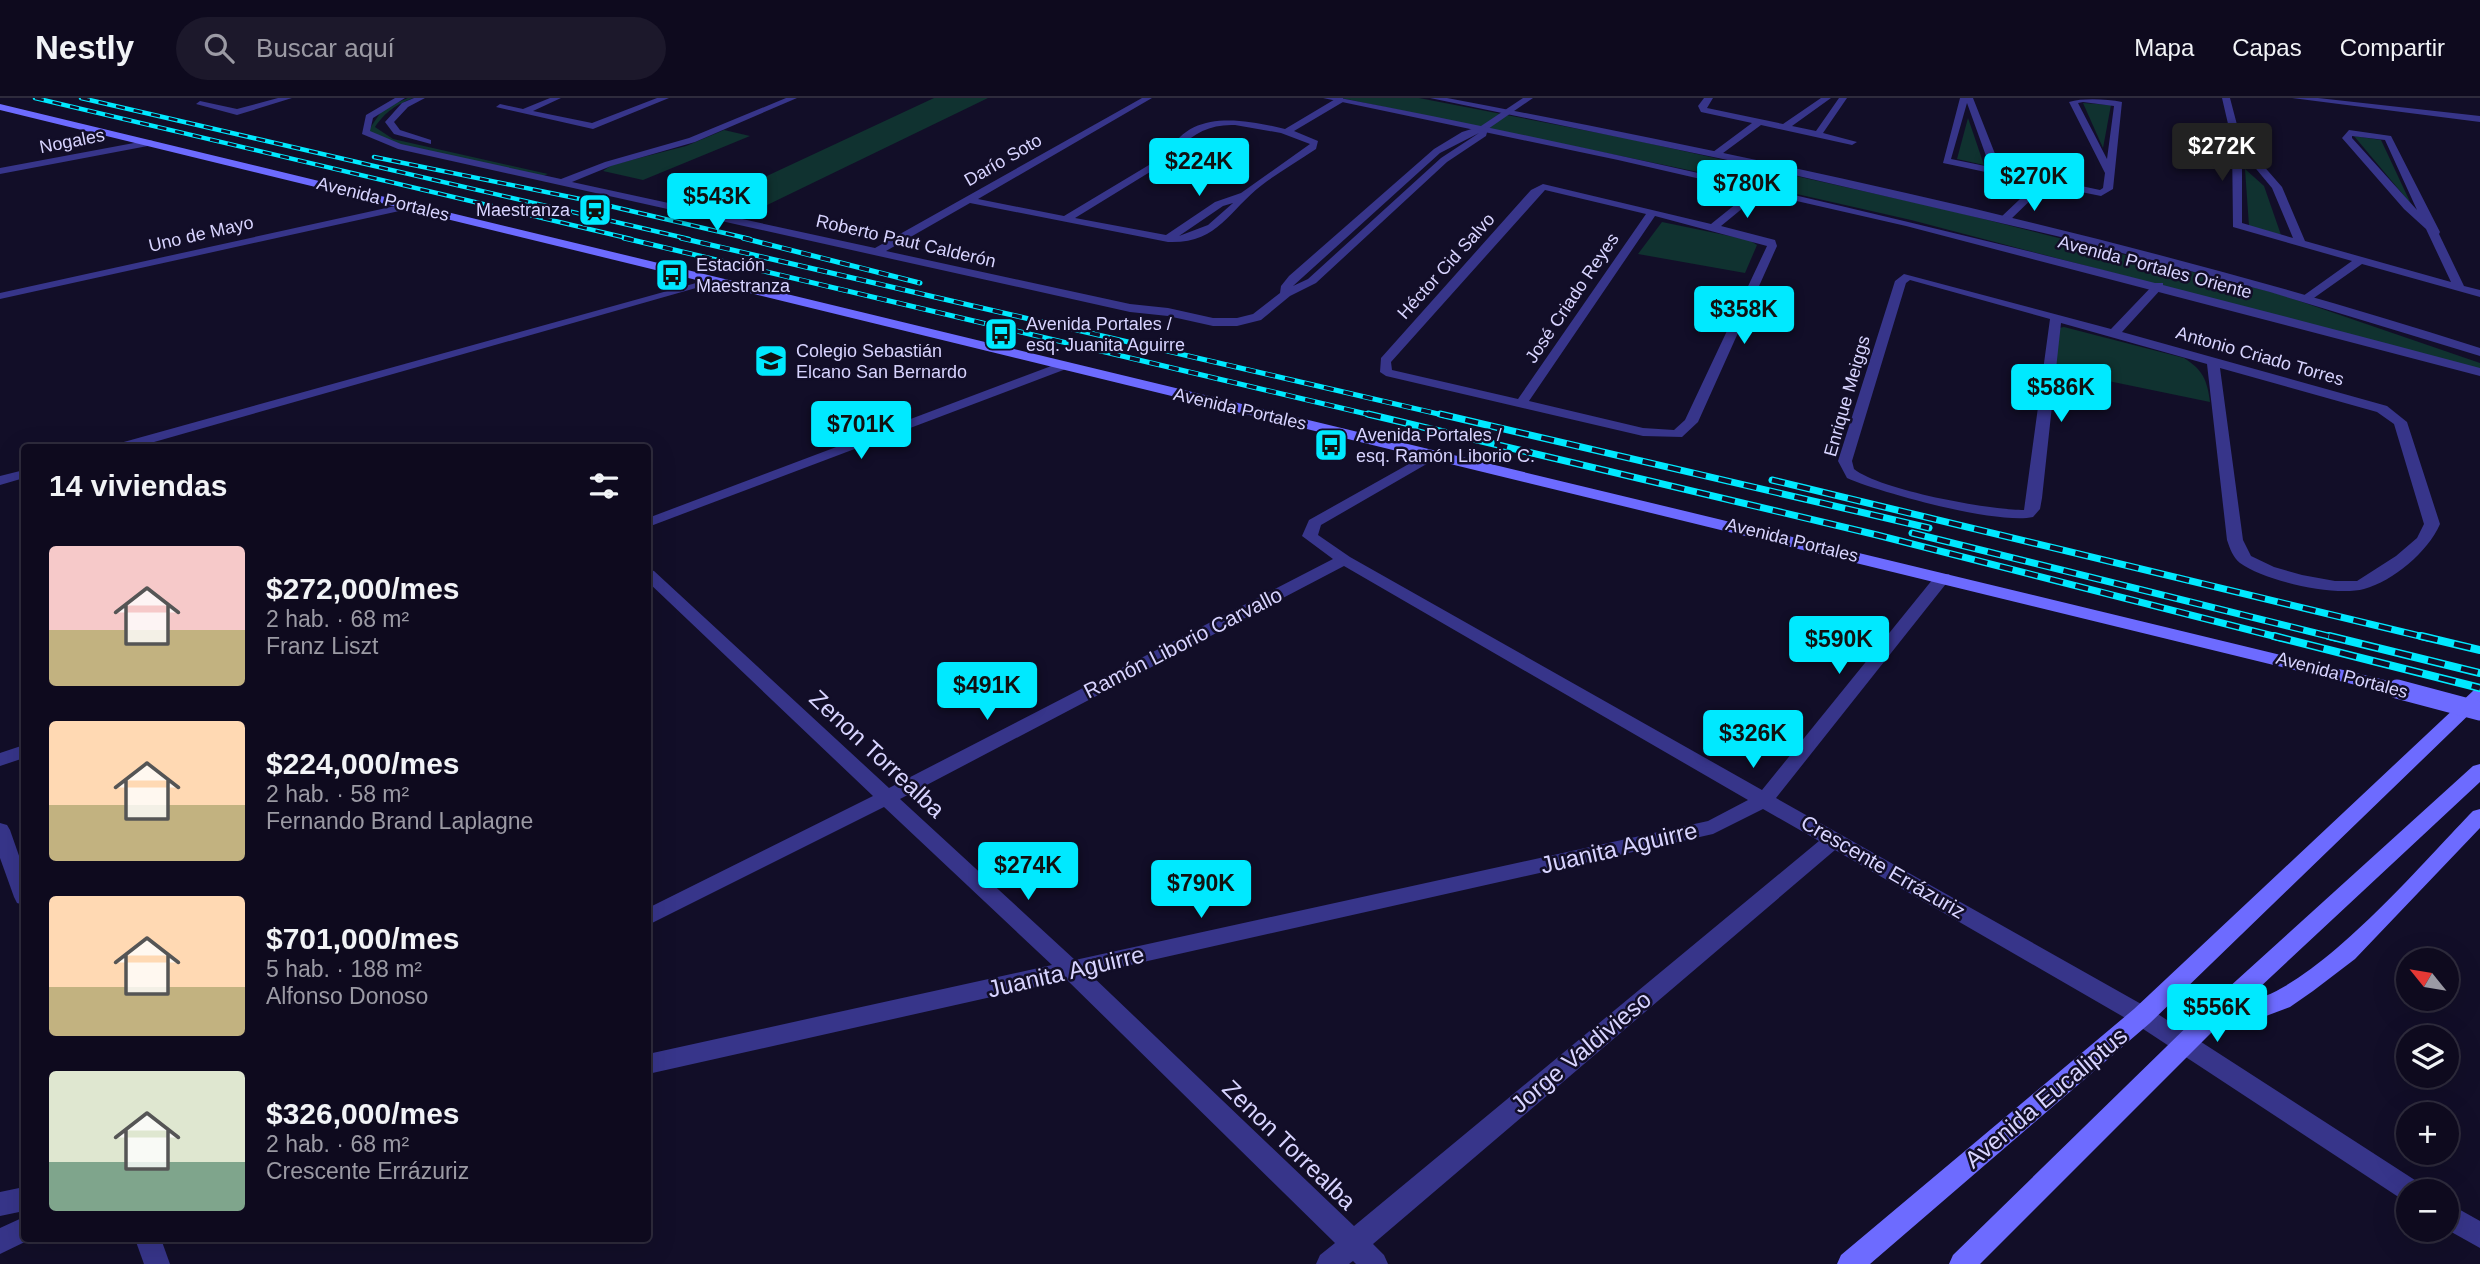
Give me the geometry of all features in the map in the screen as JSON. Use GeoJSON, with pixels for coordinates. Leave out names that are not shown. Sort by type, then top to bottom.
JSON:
{"type":"FeatureCollection","features":[{"type":"Feature","properties":{"kind":"main road","name":"Avenida Portales"},"geometry":{"type":"LineString","coordinates":[[0,107],[1943,577],[2480,711]]}},
{"type":"Feature","properties":{"kind":"main road","name":"Avenida Eucaliptus"},"geometry":{"type":"LineString","coordinates":[[1850,1264],[2143,1016],[2480,694]]}},
{"type":"Feature","properties":{"kind":"main road"},"geometry":{"type":"LineString","coordinates":[[1962,1264],[2188,1044],[2214,1015],[2480,771]]}},
{"type":"Feature","properties":{"kind":"main road"},"geometry":{"type":"LineString","coordinates":[[2214,1015],[2258,1009],[2282,1000],[2305,985],[2347,953],[2480,817]]}},
{"type":"Feature","properties":{"kind":"street"},"geometry":{"type":"LineString","coordinates":[[200,104],[237,112],[288,98]]}},
{"type":"Feature","properties":{"kind":"street","name":"Roberto Paut Calderón"},"geometry":{"type":"LineString","coordinates":[[401,98],[369,117],[365,132],[398,146],[1130,308],[1168,312],[1213,322],[1237,322],[1258,317],[1286,294],[1311,281],[1444,160],[1483,134],[1484,128],[1529,98]]}},
{"type":"Feature","properties":{"kind":"street","name":"Roberto Paut Calderón"},"geometry":{"type":"LineString","coordinates":[[421,98],[394,114],[389,122],[391,127],[397,132],[431,143],[1140,300],[1168,312]]}},
{"type":"Feature","properties":{"kind":"street"},"geometry":{"type":"LineString","coordinates":[[532,98],[500,107],[593,126],[663,98]]}},
{"type":"Feature","properties":{"kind":"street"},"geometry":{"type":"LineString","coordinates":[[524,112],[557,98]]}},
{"type":"Feature","properties":{"kind":"street"},"geometry":{"type":"LineString","coordinates":[[562,182],[608,164],[692,140],[793,98]]}},
{"type":"Feature","properties":{"kind":"street","name":"Darío Soto"},"geometry":{"type":"LineString","coordinates":[[876,252],[1148,98]]}},
{"type":"Feature","properties":{"kind":"street","name":"Avenida Portales Oriente"},"geometry":{"type":"LineString","coordinates":[[1326,98],[1484,128],[1761,189],[2159,285],[2480,372]]}},
{"type":"Feature","properties":{"kind":"street","name":"Avenida Portales Oriente"},"geometry":{"type":"LineString","coordinates":[[1434,98],[1716,154],[2004,220],[2307,298],[2480,352]]}},
{"type":"Feature","properties":{"kind":"street"},"geometry":{"type":"LineString","coordinates":[[1785,127],[1827,98]]}},
{"type":"Feature","properties":{"kind":"street"},"geometry":{"type":"LineString","coordinates":[[1819,133],[1843,98]]}},
{"type":"Feature","properties":{"kind":"street"},"geometry":{"type":"LineString","coordinates":[[1966,98],[1946,161],[2042,183],[2101,192],[2108,189],[2119,104],[2076,100],[2073,102],[2109,171]]}},
{"type":"Feature","properties":{"kind":"street"},"geometry":{"type":"LineString","coordinates":[[1966,98],[1997,172]]}},
{"type":"Feature","properties":{"kind":"street"},"geometry":{"type":"LineString","coordinates":[[2226,98],[2237,141],[2237,225],[2480,294]]}},
{"type":"Feature","properties":{"kind":"street"},"geometry":{"type":"LineString","coordinates":[[2296,98],[2480,119]]}},
{"type":"Feature","properties":{"kind":"street"},"geometry":{"type":"LineString","coordinates":[[1709,99],[1702,106],[1704,110],[1852,142]]}},
{"type":"Feature","properties":{"kind":"street"},"geometry":{"type":"LineString","coordinates":[[1286,132],[1340,100]]}},
{"type":"Feature","properties":{"kind":"street"},"geometry":{"type":"LineString","coordinates":[[1716,154],[1759,122]]}},
{"type":"Feature","properties":{"kind":"street"},"geometry":{"type":"LineString","coordinates":[[969,200],[1168,239],[1196,238],[1233,210],[1245,195],[1315,145],[1306,137],[1286,132],[1232,124],[1212,124],[1176,146],[1172,154]]}},
{"type":"Feature","properties":{"kind":"street"},"geometry":{"type":"LineString","coordinates":[[1214,136],[1232,124]]}},
{"type":"Feature","properties":{"kind":"street"},"geometry":{"type":"LineString","coordinates":[[2435,232],[2347,138],[2349,133],[2388,138],[2435,232],[2459,288]]}},
{"type":"Feature","properties":{"kind":"street"},"geometry":{"type":"LineString","coordinates":[[2237,141],[2277,187],[2300,242]]}},
{"type":"Feature","properties":{"kind":"street","name":"Nogales"},"geometry":{"type":"LineString","coordinates":[[0,171],[150,143]]}},
{"type":"Feature","properties":{"kind":"street"},"geometry":{"type":"LineString","coordinates":[[1066,219],[1172,154],[1198,145]]}},
{"type":"Feature","properties":{"kind":"street"},"geometry":{"type":"LineString","coordinates":[[2004,220],[2042,183]]}},
{"type":"Feature","properties":{"kind":"street","name":"Héctor Cid Salvo"},"geometry":{"type":"LineString","coordinates":[[1521,404],[1386,372],[1385,361],[1535,192],[1543,187],[1653,211]]}},
{"type":"Feature","properties":{"kind":"street"},"geometry":{"type":"LineString","coordinates":[[1714,226],[1761,189]]}},
{"type":"Feature","properties":{"kind":"street"},"geometry":{"type":"LineString","coordinates":[[1168,239],[1219,204],[1245,195]]}},
{"type":"Feature","properties":{"kind":"street","name":"Uno de Mayo"},"geometry":{"type":"LineString","coordinates":[[0,296],[409,206]]}},
{"type":"Feature","properties":{"kind":"street"},"geometry":{"type":"LineString","coordinates":[[1521,404],[1643,432],[1678,433],[1691,422],[1772,246],[1771,242],[1653,211]]}},
{"type":"Feature","properties":{"kind":"street","name":"José Criado Reyes"},"geometry":{"type":"LineString","coordinates":[[1521,404],[1653,211]]}},
{"type":"Feature","properties":{"kind":"street"},"geometry":{"type":"LineString","coordinates":[[2307,298],[2360,260]]}},
{"type":"Feature","properties":{"kind":"street","name":"Antonio Criado Torres"},"geometry":{"type":"LineString","coordinates":[[1908,276],[2115,332],[2213,361],[2393,415],[2400,422],[2432,524],[2431,533],[2422,544],[2359,586],[2312,581],[2260,566],[2238,551],[2213,361]]}},
{"type":"Feature","properties":{"kind":"street","name":"Enrique Meiggs"},"geometry":{"type":"LineString","coordinates":[[1908,276],[1901,281],[1845,461],[1846,469],[1851,474],[1885,487],[2005,513],[2028,514],[2033,509],[2035,498],[2056,317]]}},
{"type":"Feature","properties":{"kind":"street"},"geometry":{"type":"LineString","coordinates":[[132,444],[718,280]]}},
{"type":"Feature","properties":{"kind":"street"},"geometry":{"type":"LineString","coordinates":[[2115,332],[2159,285]]}},
{"type":"Feature","properties":{"kind":"street"},"geometry":{"type":"LineString","coordinates":[[651,522],[1062,366]]}},
{"type":"Feature","properties":{"kind":"street","name":"Crescente Errázuriz"},"geometry":{"type":"LineString","coordinates":[[1432,454],[1314,523],[1309,532],[1314,541],[2143,1016],[2396,1181]]}},
{"type":"Feature","properties":{"kind":"street"},"geometry":{"type":"LineString","coordinates":[[0,481],[21,475]]}},
{"type":"Feature","properties":{"kind":"street","name":"Ramón Liborio Carvallo"},"geometry":{"type":"LineString","coordinates":[[651,915],[885,798],[1344,560]]}},
{"type":"Feature","properties":{"kind":"street","name":"Zenon Torrealba"},"geometry":{"type":"LineString","coordinates":[[651,577],[1072,971],[1375,1264]]}},
{"type":"Feature","properties":{"kind":"street"},"geometry":{"type":"LineString","coordinates":[[1765,799],[1943,577]]}},
{"type":"Feature","properties":{"kind":"street"},"geometry":{"type":"LineString","coordinates":[[0,760],[21,752]]}},
{"type":"Feature","properties":{"kind":"street","name":"Juanita Aguirre"},"geometry":{"type":"LineString","coordinates":[[651,1063],[1713,827],[1765,799]]}},
{"type":"Feature","properties":{"kind":"street"},"geometry":{"type":"LineString","coordinates":[[0,830],[21,889]]}},
{"type":"Feature","properties":{"kind":"street","name":"Jorge Valdivieso"},"geometry":{"type":"LineString","coordinates":[[1329,1264],[1834,840]]}},
{"type":"Feature","properties":{"kind":"street"},"geometry":{"type":"LineString","coordinates":[[0,1204],[21,1200]]}},
{"type":"Feature","properties":{"kind":"street"},"geometry":{"type":"LineString","coordinates":[[2459,1222],[2480,1236]]}},
{"type":"Feature","properties":{"kind":"street"},"geometry":{"type":"LineString","coordinates":[[0,1241],[21,1230]]}},
{"type":"Feature","properties":{"kind":"street"},"geometry":{"type":"LineString","coordinates":[[149,1242],[157,1264]]}},
{"type":"Feature","properties":{"kind":"green space"},"geometry":{"type":"Polygon","coordinates":[[[413,98],[392,109],[375,127],[393,139],[548,174],[540,177],[387,142],[368,131],[383,109],[413,98]]]}},
{"type":"Feature","properties":{"kind":"green space"},"geometry":{"type":"Polygon","coordinates":[[[934,98],[988,98],[755,211],[711,202],[934,98]]]}},
{"type":"Feature","properties":{"kind":"green space"},"geometry":{"type":"Polygon","coordinates":[[[1341,98],[1419,98],[1625,138],[1948,210],[2279,294],[2480,363],[2480,369],[1911,220],[1727,178],[1341,98]]]}},
{"type":"Feature","properties":{"kind":"green space"},"geometry":{"type":"Polygon","coordinates":[[[2083,103],[2111,105],[2103,148],[2083,103]]]}},
{"type":"Feature","properties":{"kind":"green space"},"geometry":{"type":"Polygon","coordinates":[[[1968,118],[1984,165],[1957,159],[1968,118]]]}},
{"type":"Feature","properties":{"kind":"green space"},"geometry":{"type":"Polygon","coordinates":[[[724,130],[750,136],[643,180],[603,171],[612,165],[686,146],[724,130]]]}},
{"type":"Feature","properties":{"kind":"green space"},"geometry":{"type":"Polygon","coordinates":[[[2354,136],[2381,140],[2411,204],[2354,136]]]}},
{"type":"Feature","properties":{"kind":"green space"},"geometry":{"type":"Polygon","coordinates":[[[2245,169],[2264,186],[2281,235],[2249,226],[2245,169]]]}},
{"type":"Feature","properties":{"kind":"green space"},"geometry":{"type":"Polygon","coordinates":[[[1662,222],[1749,240],[1757,245],[1745,273],[1638,254],[1662,222]]]}},
{"type":"Feature","properties":{"kind":"green space"},"geometry":{"type":"Polygon","coordinates":[[[2064,327],[2184,358],[2203,376],[2210,402],[2055,370],[2059,328],[2064,327]]]}},
{"type":"Feature","properties":{"kind":"railway"},"geometry":{"type":"LineString","coordinates":[[35,98],[631,239]]}},
{"type":"Feature","properties":{"kind":"railway"},"geometry":{"type":"LineString","coordinates":[[81,98],[689,239]]}},
{"type":"Feature","properties":{"kind":"railway"},"geometry":{"type":"LineString","coordinates":[[374,157],[580,199],[750,239]]}},
{"type":"Feature","properties":{"kind":"railway"},"geometry":{"type":"LineString","coordinates":[[624,238],[1375,416]]}},
{"type":"Feature","properties":{"kind":"railway"},"geometry":{"type":"LineString","coordinates":[[681,238],[1447,416]]}},
{"type":"Feature","properties":{"kind":"railway"},"geometry":{"type":"LineString","coordinates":[[743,238],[920,283]]}},
{"type":"Feature","properties":{"kind":"railway"},"geometry":{"type":"LineString","coordinates":[[1368,414],[1877,535],[2281,638]]}},
{"type":"Feature","properties":{"kind":"railway"},"geometry":{"type":"LineString","coordinates":[[1440,414],[1929,528]]}},
{"type":"Feature","properties":{"kind":"railway"},"geometry":{"type":"LineString","coordinates":[[1772,480],[2428,638]]}},
{"type":"Feature","properties":{"kind":"railway"},"geometry":{"type":"LineString","coordinates":[[1912,533],[2336,638]]}},
{"type":"Feature","properties":{"kind":"railway"},"geometry":{"type":"LineString","coordinates":[[2274,636],[2480,688]]}},
{"type":"Feature","properties":{"kind":"railway"},"geometry":{"type":"LineString","coordinates":[[2329,636],[2480,673]]}},
{"type":"Feature","properties":{"kind":"railway"},"geometry":{"type":"LineString","coordinates":[[2421,636],[2480,650]]}},
{"type":"Feature","properties":{"kind":"place","name":"Maestranza"},"geometry":{"type":"Point","coordinates":[595,210]}},
{"type":"Feature","properties":{"kind":"place","name":"Estación Maestranza"},"geometry":{"type":"Point","coordinates":[672,275]}},
{"type":"Feature","properties":{"kind":"place","name":"Avenida Portales / esq. Juanita Aguirre"},"geometry":{"type":"Point","coordinates":[1001,334]}},
{"type":"Feature","properties":{"kind":"place","name":"Colegio Sebastián Elcano San Bernardo"},"geometry":{"type":"Point","coordinates":[771,361]}},
{"type":"Feature","properties":{"kind":"place","name":"Avenida Portales / esq. Ramón Liborio C."},"geometry":{"type":"Point","coordinates":[1331,445]}}]}
